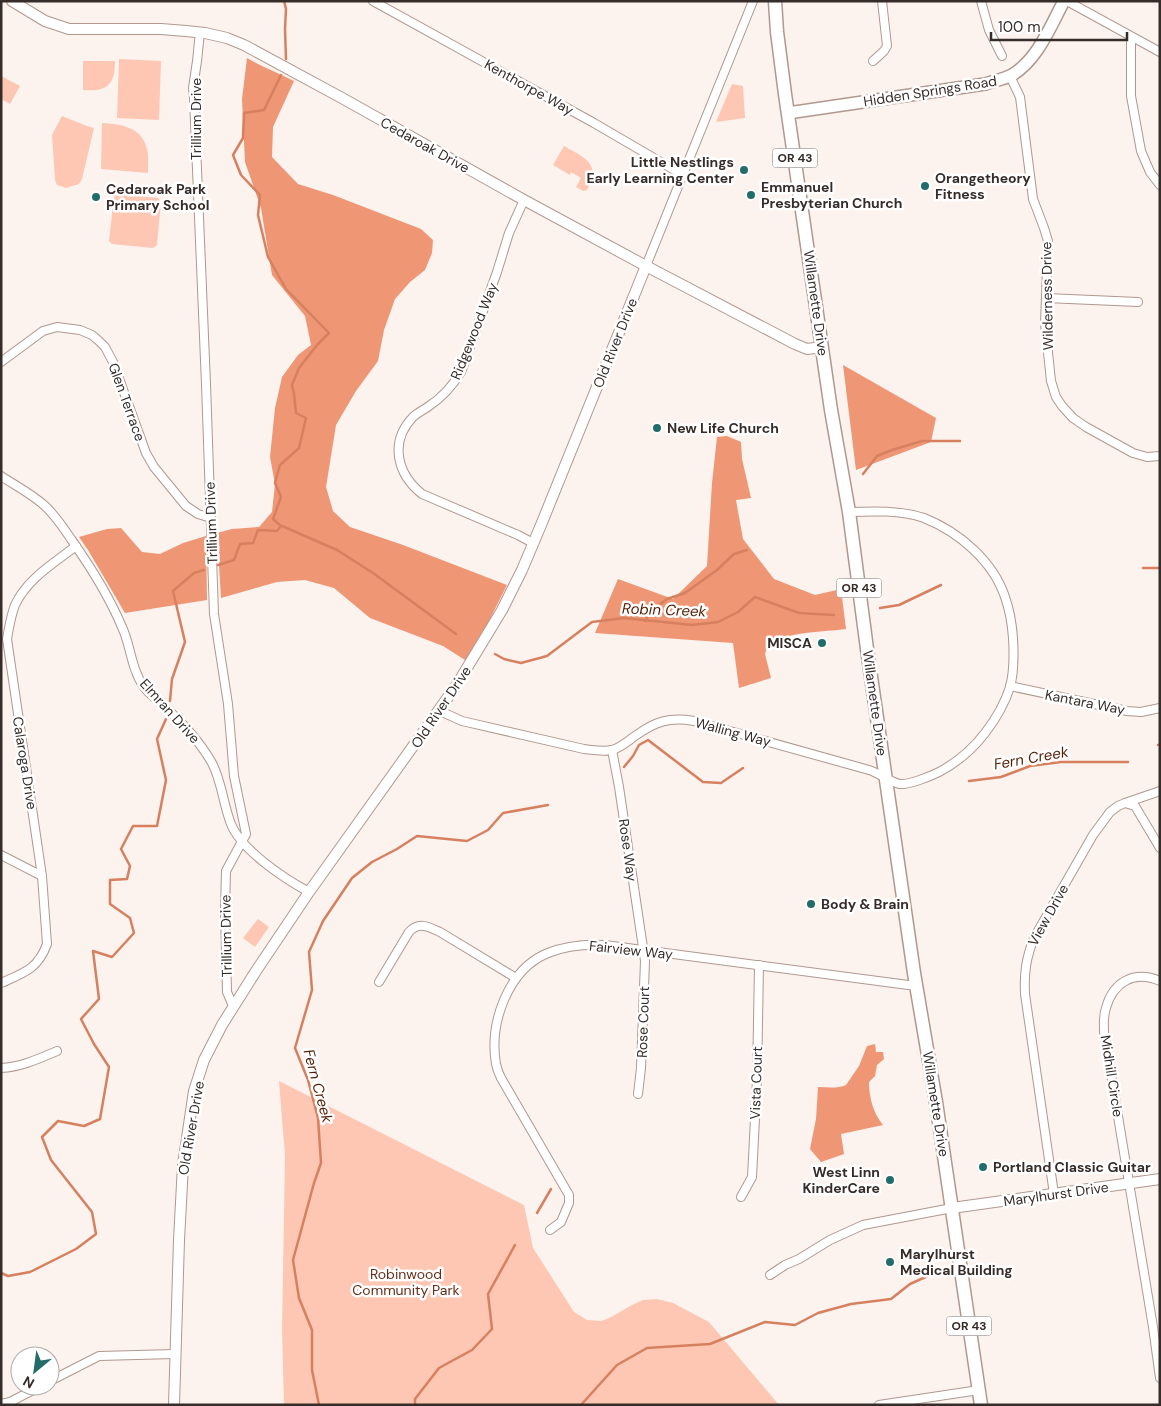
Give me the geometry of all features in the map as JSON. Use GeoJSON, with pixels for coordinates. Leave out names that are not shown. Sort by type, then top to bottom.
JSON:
{"type":"FeatureCollection","features":[{"type":"Feature","properties":{"kind":"main road","name":"Willamette Drive"},"geometry":{"type":"LineString","coordinates":[[775,1],[777,32],[788,113],[822,347],[849,512],[885,777],[981,1405]]}},
{"type":"Feature","properties":{"kind":"main road","name":"Hidden Springs Road"},"geometry":{"type":"LineString","coordinates":[[788,113],[977,85],[1010,76],[1034,54],[1066,1]]}},
{"type":"Feature","properties":{"kind":"street","name":"Cedaroak Drive"},"geometry":{"type":"LineString","coordinates":[[12,1],[58,27],[69,29],[200,32],[226,38],[244,45],[646,266],[796,344],[807,349],[822,347]]}},
{"type":"Feature","properties":{"kind":"street","name":"Kenthorpe Way"},"geometry":{"type":"LineString","coordinates":[[374,1],[594,123],[683,175]]}},
{"type":"Feature","properties":{"kind":"street","name":"Old River Drive"},"geometry":{"type":"LineString","coordinates":[[174,1405],[182,1178],[194,1090],[204,1060],[233,1006],[310,892],[440,710],[502,610],[533,543],[753,1]]}},
{"type":"Feature","properties":{"kind":"street"},"geometry":{"type":"LineString","coordinates":[[873,61],[887,46],[882,1]]}},
{"type":"Feature","properties":{"kind":"street"},"geometry":{"type":"LineString","coordinates":[[981,1],[989,30],[1002,56]]}},
{"type":"Feature","properties":{"kind":"street"},"geometry":{"type":"LineString","coordinates":[[1066,1],[1160,52]]}},
{"type":"Feature","properties":{"kind":"street","name":"Trillium Drive"},"geometry":{"type":"LineString","coordinates":[[200,32],[198,61],[193,88],[214,614],[228,704],[234,776],[246,834],[226,871],[227,992],[233,1006]]}},
{"type":"Feature","properties":{"kind":"street"},"geometry":{"type":"LineString","coordinates":[[1131,36],[1131,96],[1141,150],[1150,172],[1160,185]]}},
{"type":"Feature","properties":{"kind":"street","name":"Wilderness Drive"},"geometry":{"type":"LineString","coordinates":[[1010,76],[1020,97],[1033,199],[1048,241],[1045,324],[1052,386],[1058,400],[1079,422],[1133,453],[1147,457],[1160,456]]}},
{"type":"Feature","properties":{"kind":"street","name":"Ridgewood Way"},"geometry":{"type":"LineString","coordinates":[[524,200],[509,233],[461,372],[441,397],[417,414],[408,424],[400,438],[398,454],[400,466],[405,477],[412,487],[422,494],[533,543]]}},
{"type":"Feature","properties":{"kind":"street"},"geometry":{"type":"LineString","coordinates":[[1046,298],[1138,302]]}},
{"type":"Feature","properties":{"kind":"street","name":"Glen Terrace"},"geometry":{"type":"LineString","coordinates":[[1,362],[44,331],[57,327],[80,330],[99,340],[114,362],[146,453],[154,467],[186,506],[198,514],[211,518]]}},
{"type":"Feature","properties":{"kind":"street","name":"Elmran Drive"},"geometry":{"type":"LineString","coordinates":[[1,476],[47,507],[76,546],[120,620],[132,661],[144,687],[188,729],[212,764],[221,786],[235,833],[241,841],[277,871],[310,892]]}},
{"type":"Feature","properties":{"kind":"street","name":"Walling Way"},"geometry":{"type":"LineString","coordinates":[[612,750],[652,725],[680,719],[694,721],[870,770],[900,784],[916,781],[940,771],[959,760],[975,746],[1005,700],[1010,686],[1014,647],[1010,615],[1004,593],[991,570],[981,558],[956,535],[924,518],[879,511],[849,512]]}},
{"type":"Feature","properties":{"kind":"street","name":"Calaroga Drive"},"geometry":{"type":"LineString","coordinates":[[1,983],[21,974],[37,963],[44,953],[47,944],[42,876],[5,651],[6,638],[15,605],[28,585],[76,546]]}},
{"type":"Feature","properties":{"kind":"street","name":"Kantara Way"},"geometry":{"type":"LineString","coordinates":[[1010,686],[1127,711],[1141,712],[1160,708]]}},
{"type":"Feature","properties":{"kind":"street"},"geometry":{"type":"LineString","coordinates":[[440,710],[462,720],[565,744],[600,751],[612,750]]}},
{"type":"Feature","properties":{"kind":"street","name":"Rose Way"},"geometry":{"type":"LineString","coordinates":[[612,750],[643,950]]}},
{"type":"Feature","properties":{"kind":"street","name":"View Drive"},"geometry":{"type":"LineString","coordinates":[[1054,1194],[1025,994],[1024,977],[1026,962],[1034,938],[1094,835],[1110,812],[1125,803],[1160,791]]}},
{"type":"Feature","properties":{"kind":"street"},"geometry":{"type":"LineString","coordinates":[[1125,803],[1135,806],[1160,848]]}},
{"type":"Feature","properties":{"kind":"street"},"geometry":{"type":"LineString","coordinates":[[1,855],[42,876]]}},
{"type":"Feature","properties":{"kind":"street"},"geometry":{"type":"LineString","coordinates":[[379,982],[409,932],[413,928],[422,925],[440,932],[516,978]]}},
{"type":"Feature","properties":{"kind":"street","name":"Fairview Way"},"geometry":{"type":"LineString","coordinates":[[550,1230],[562,1222],[569,1203],[569,1194],[501,1078],[496,1064],[496,1037],[499,1017],[508,992],[516,978],[540,957],[561,949],[598,944],[916,986]]}},
{"type":"Feature","properties":{"kind":"street","name":"Rose Court"},"geometry":{"type":"LineString","coordinates":[[638,1094],[641,1068],[645,965],[643,950]]}},
{"type":"Feature","properties":{"kind":"street","name":"Vista Court"},"geometry":{"type":"LineString","coordinates":[[741,1196],[752,1177],[757,1080],[759,965]]}},
{"type":"Feature","properties":{"kind":"street","name":"Midhill Circle"},"geometry":{"type":"LineString","coordinates":[[1129,1183],[1104,1032],[1104,1017],[1111,997],[1127,979],[1144,976],[1160,980]]}},
{"type":"Feature","properties":{"kind":"street"},"geometry":{"type":"LineString","coordinates":[[1,1068],[12,1068],[26,1064],[57,1051]]}},
{"type":"Feature","properties":{"kind":"street","name":"Marylhurst Drive"},"geometry":{"type":"LineString","coordinates":[[952,1208],[1160,1179]]}},
{"type":"Feature","properties":{"kind":"street"},"geometry":{"type":"LineString","coordinates":[[1129,1183],[1160,1378]]}},
{"type":"Feature","properties":{"kind":"street"},"geometry":{"type":"LineString","coordinates":[[770,1275],[830,1240],[863,1225],[952,1208]]}},
{"type":"Feature","properties":{"kind":"street"},"geometry":{"type":"LineString","coordinates":[[60,1376],[99,1356],[175,1354]]}},
{"type":"Feature","properties":{"kind":"street"},"geometry":{"type":"LineString","coordinates":[[879,1405],[979,1390]]}},
{"type":"Feature","properties":{"kind":"street"},"geometry":{"type":"LineString","coordinates":[[1,1404],[22,1396]]}},
{"type":"Feature","properties":{"kind":"green space"},"geometry":{"type":"Polygon","coordinates":[[[119,59],[161,61],[159,120],[117,118],[119,59]]]}},
{"type":"Feature","properties":{"kind":"green space"},"geometry":{"type":"Polygon","coordinates":[[[83,61],[115,61],[113,76],[108,85],[98,90],[83,90],[83,61]]]}},
{"type":"Feature","properties":{"kind":"green space"},"geometry":{"type":"Polygon","coordinates":[[[1,76],[20,86],[10,104],[1,99],[1,76]]]}},
{"type":"Feature","properties":{"kind":"green space"},"geometry":{"type":"Polygon","coordinates":[[[732,84],[743,86],[745,118],[716,122],[732,84]]]}},
{"type":"Feature","properties":{"kind":"green space"},"geometry":{"type":"Polygon","coordinates":[[[62,116],[94,128],[82,179],[79,184],[66,188],[57,185],[55,180],[52,135],[62,116]]]}},
{"type":"Feature","properties":{"kind":"green space"},"geometry":{"type":"Polygon","coordinates":[[[102,123],[130,128],[141,136],[148,152],[148,173],[101,169],[102,123]]]}},
{"type":"Feature","properties":{"kind":"green space"},"geometry":{"type":"Polygon","coordinates":[[[564,146],[579,154],[592,168],[593,174],[587,190],[583,191],[576,187],[581,178],[571,172],[570,175],[553,165],[564,146]]]}},
{"type":"Feature","properties":{"kind":"green space"},"geometry":{"type":"Polygon","coordinates":[[[117,194],[158,198],[161,202],[157,245],[153,248],[112,244],[109,241],[114,197],[117,194]]]}},
{"type":"Feature","properties":{"kind":"green space"},"geometry":{"type":"Polygon","coordinates":[[[258,919],[269,927],[255,947],[243,938],[258,919]]]}},
{"type":"Feature","properties":{"kind":"green space","name":"Robinwood Community Park"},"geometry":{"type":"Polygon","coordinates":[[[279,1081],[524,1205],[533,1248],[574,1312],[587,1320],[602,1321],[643,1300],[657,1299],[673,1303],[709,1322],[779,1405],[284,1405],[282,1329],[285,1156],[279,1081]]]}},
{"type":"Feature","properties":{"kind":"shaded area"},"geometry":{"type":"Polygon","coordinates":[[[247,58],[294,81],[273,127],[272,157],[298,184],[333,195],[421,229],[433,240],[432,253],[425,270],[410,282],[395,299],[384,330],[378,361],[356,391],[336,425],[326,487],[333,511],[350,527],[507,585],[486,627],[465,660],[443,646],[370,618],[334,588],[305,580],[277,582],[221,598],[217,533],[232,529],[259,527],[272,512],[275,484],[270,457],[275,408],[282,377],[298,355],[311,345],[305,316],[272,275],[261,208],[245,162],[242,99],[247,58]]]}},
{"type":"Feature","properties":{"kind":"shaded area"},"geometry":{"type":"Polygon","coordinates":[[[843,365],[936,418],[931,442],[856,470],[843,365]]]}},
{"type":"Feature","properties":{"kind":"shaded area"},"geometry":{"type":"Polygon","coordinates":[[[727,436],[741,442],[742,459],[751,498],[736,500],[743,539],[774,579],[815,595],[841,589],[846,629],[797,634],[771,644],[765,654],[771,678],[739,688],[733,643],[595,633],[618,579],[673,599],[707,566],[717,437],[727,436]]]}},
{"type":"Feature","properties":{"kind":"shaded area"},"geometry":{"type":"Polygon","coordinates":[[[121,528],[142,552],[160,554],[183,543],[206,536],[207,600],[125,613],[79,537],[107,529],[121,528]]]}},
{"type":"Feature","properties":{"kind":"shaded area"},"geometry":{"type":"Polygon","coordinates":[[[875,1044],[876,1052],[883,1052],[884,1059],[877,1065],[875,1076],[869,1082],[869,1088],[874,1110],[883,1125],[841,1134],[844,1154],[821,1162],[810,1149],[816,1119],[818,1087],[846,1085],[859,1066],[867,1046],[875,1044]]]}},
{"type":"Feature","properties":{"kind":"waterway"},"geometry":{"type":"LineString","coordinates":[[284,1],[286,9],[286,59]]}},
{"type":"Feature","properties":{"kind":"waterway"},"geometry":{"type":"LineString","coordinates":[[218,565],[234,560],[240,544],[253,543],[258,530],[277,531],[281,526],[273,519],[281,497],[275,483],[280,465],[299,448],[306,418],[296,413],[292,385],[299,368],[329,333],[286,289],[268,257],[258,215],[260,195],[241,175],[233,155],[243,138],[244,113],[264,110],[281,75]]}},
{"type":"Feature","properties":{"kind":"waterway"},"geometry":{"type":"LineString","coordinates":[[863,474],[877,456],[892,450],[922,441],[960,441]]}},
{"type":"Feature","properties":{"kind":"waterway","name":"Robin Creek"},"geometry":{"type":"LineString","coordinates":[[282,526],[337,550],[373,573],[456,634]]}},
{"type":"Feature","properties":{"kind":"waterway"},"geometry":{"type":"LineString","coordinates":[[645,621],[651,611],[667,599],[685,593],[717,570],[734,554],[747,550]]}},
{"type":"Feature","properties":{"kind":"waterway","name":"Robin Creek"},"geometry":{"type":"LineString","coordinates":[[1143,568],[1160,568]]}},
{"type":"Feature","properties":{"kind":"waterway"},"geometry":{"type":"LineString","coordinates":[[170,701],[172,679],[185,642],[173,591],[194,573],[204,570]]}},
{"type":"Feature","properties":{"kind":"waterway","name":"Robin Creek"},"geometry":{"type":"LineString","coordinates":[[880,608],[899,605],[941,585]]}},
{"type":"Feature","properties":{"kind":"waterway","name":"Robin Creek"},"geometry":{"type":"LineString","coordinates":[[495,654],[504,659],[521,663],[547,656],[592,622],[624,618],[692,625],[718,622],[738,612],[755,597],[799,613],[834,615]]}},
{"type":"Feature","properties":{"kind":"waterway"},"geometry":{"type":"LineString","coordinates":[[1,1273],[8,1276],[30,1272],[76,1249],[96,1234],[92,1212],[51,1160],[42,1137],[58,1121],[84,1126],[100,1119],[109,1067],[81,1019],[99,999],[93,951],[112,957],[134,933],[130,918],[110,904],[110,880],[127,879],[130,866],[121,849],[133,826],[157,826],[166,780],[157,739],[166,719]]}},
{"type":"Feature","properties":{"kind":"waterway","name":"Fern Creek"},"geometry":{"type":"LineString","coordinates":[[624,767],[639,745],[648,740],[703,782],[721,783],[743,768]]}},
{"type":"Feature","properties":{"kind":"waterway","name":"Fern Creek"},"geometry":{"type":"LineString","coordinates":[[969,781],[1001,777],[1030,766],[1061,762],[1128,762]]}},
{"type":"Feature","properties":{"kind":"waterway","name":"Fern Creek"},"geometry":{"type":"LineString","coordinates":[[319,1405],[312,1370],[312,1330],[299,1298],[293,1260],[321,1163],[318,1118],[308,1080],[295,1048],[312,990],[309,952],[323,921],[352,878],[372,862],[417,836],[467,841],[488,830],[503,813],[548,805]]}},
{"type":"Feature","properties":{"kind":"waterway"},"geometry":{"type":"LineString","coordinates":[[537,1213],[551,1189]]}},
{"type":"Feature","properties":{"kind":"waterway"},"geometry":{"type":"LineString","coordinates":[[415,1405],[415,1399],[439,1368],[472,1350],[492,1329],[488,1294],[515,1245]]}},
{"type":"Feature","properties":{"kind":"waterway"},"geometry":{"type":"LineString","coordinates":[[581,1405],[617,1365],[647,1348],[710,1344],[765,1322],[795,1325],[818,1313],[851,1304],[891,1299],[910,1284],[939,1271]]}},
{"type":"Feature","properties":{"kind":"place","name":"Little Nestlings Early Learning Center"},"geometry":{"type":"Point","coordinates":[744,170]}},
{"type":"Feature","properties":{"kind":"place","name":"Orangetheory Fitness"},"geometry":{"type":"Point","coordinates":[925,186]}},
{"type":"Feature","properties":{"kind":"place","name":"Emmanuel Presbyterian Church"},"geometry":{"type":"Point","coordinates":[751,195]}},
{"type":"Feature","properties":{"kind":"place","name":"Cedaroak Park Primary School"},"geometry":{"type":"Point","coordinates":[96,197]}},
{"type":"Feature","properties":{"kind":"place","name":"New Life Church"},"geometry":{"type":"Point","coordinates":[657,428]}},
{"type":"Feature","properties":{"kind":"place","name":"MISCA"},"geometry":{"type":"Point","coordinates":[822,643]}},
{"type":"Feature","properties":{"kind":"place","name":"Body & Brain"},"geometry":{"type":"Point","coordinates":[811,904]}},
{"type":"Feature","properties":{"kind":"place","name":"Portland Classic Guitar"},"geometry":{"type":"Point","coordinates":[983,1167]}},
{"type":"Feature","properties":{"kind":"place","name":"West Linn KinderCare"},"geometry":{"type":"Point","coordinates":[890,1180]}},
{"type":"Feature","properties":{"kind":"place","name":"Marylhurst Medical Building"},"geometry":{"type":"Point","coordinates":[890,1262]}}]}
